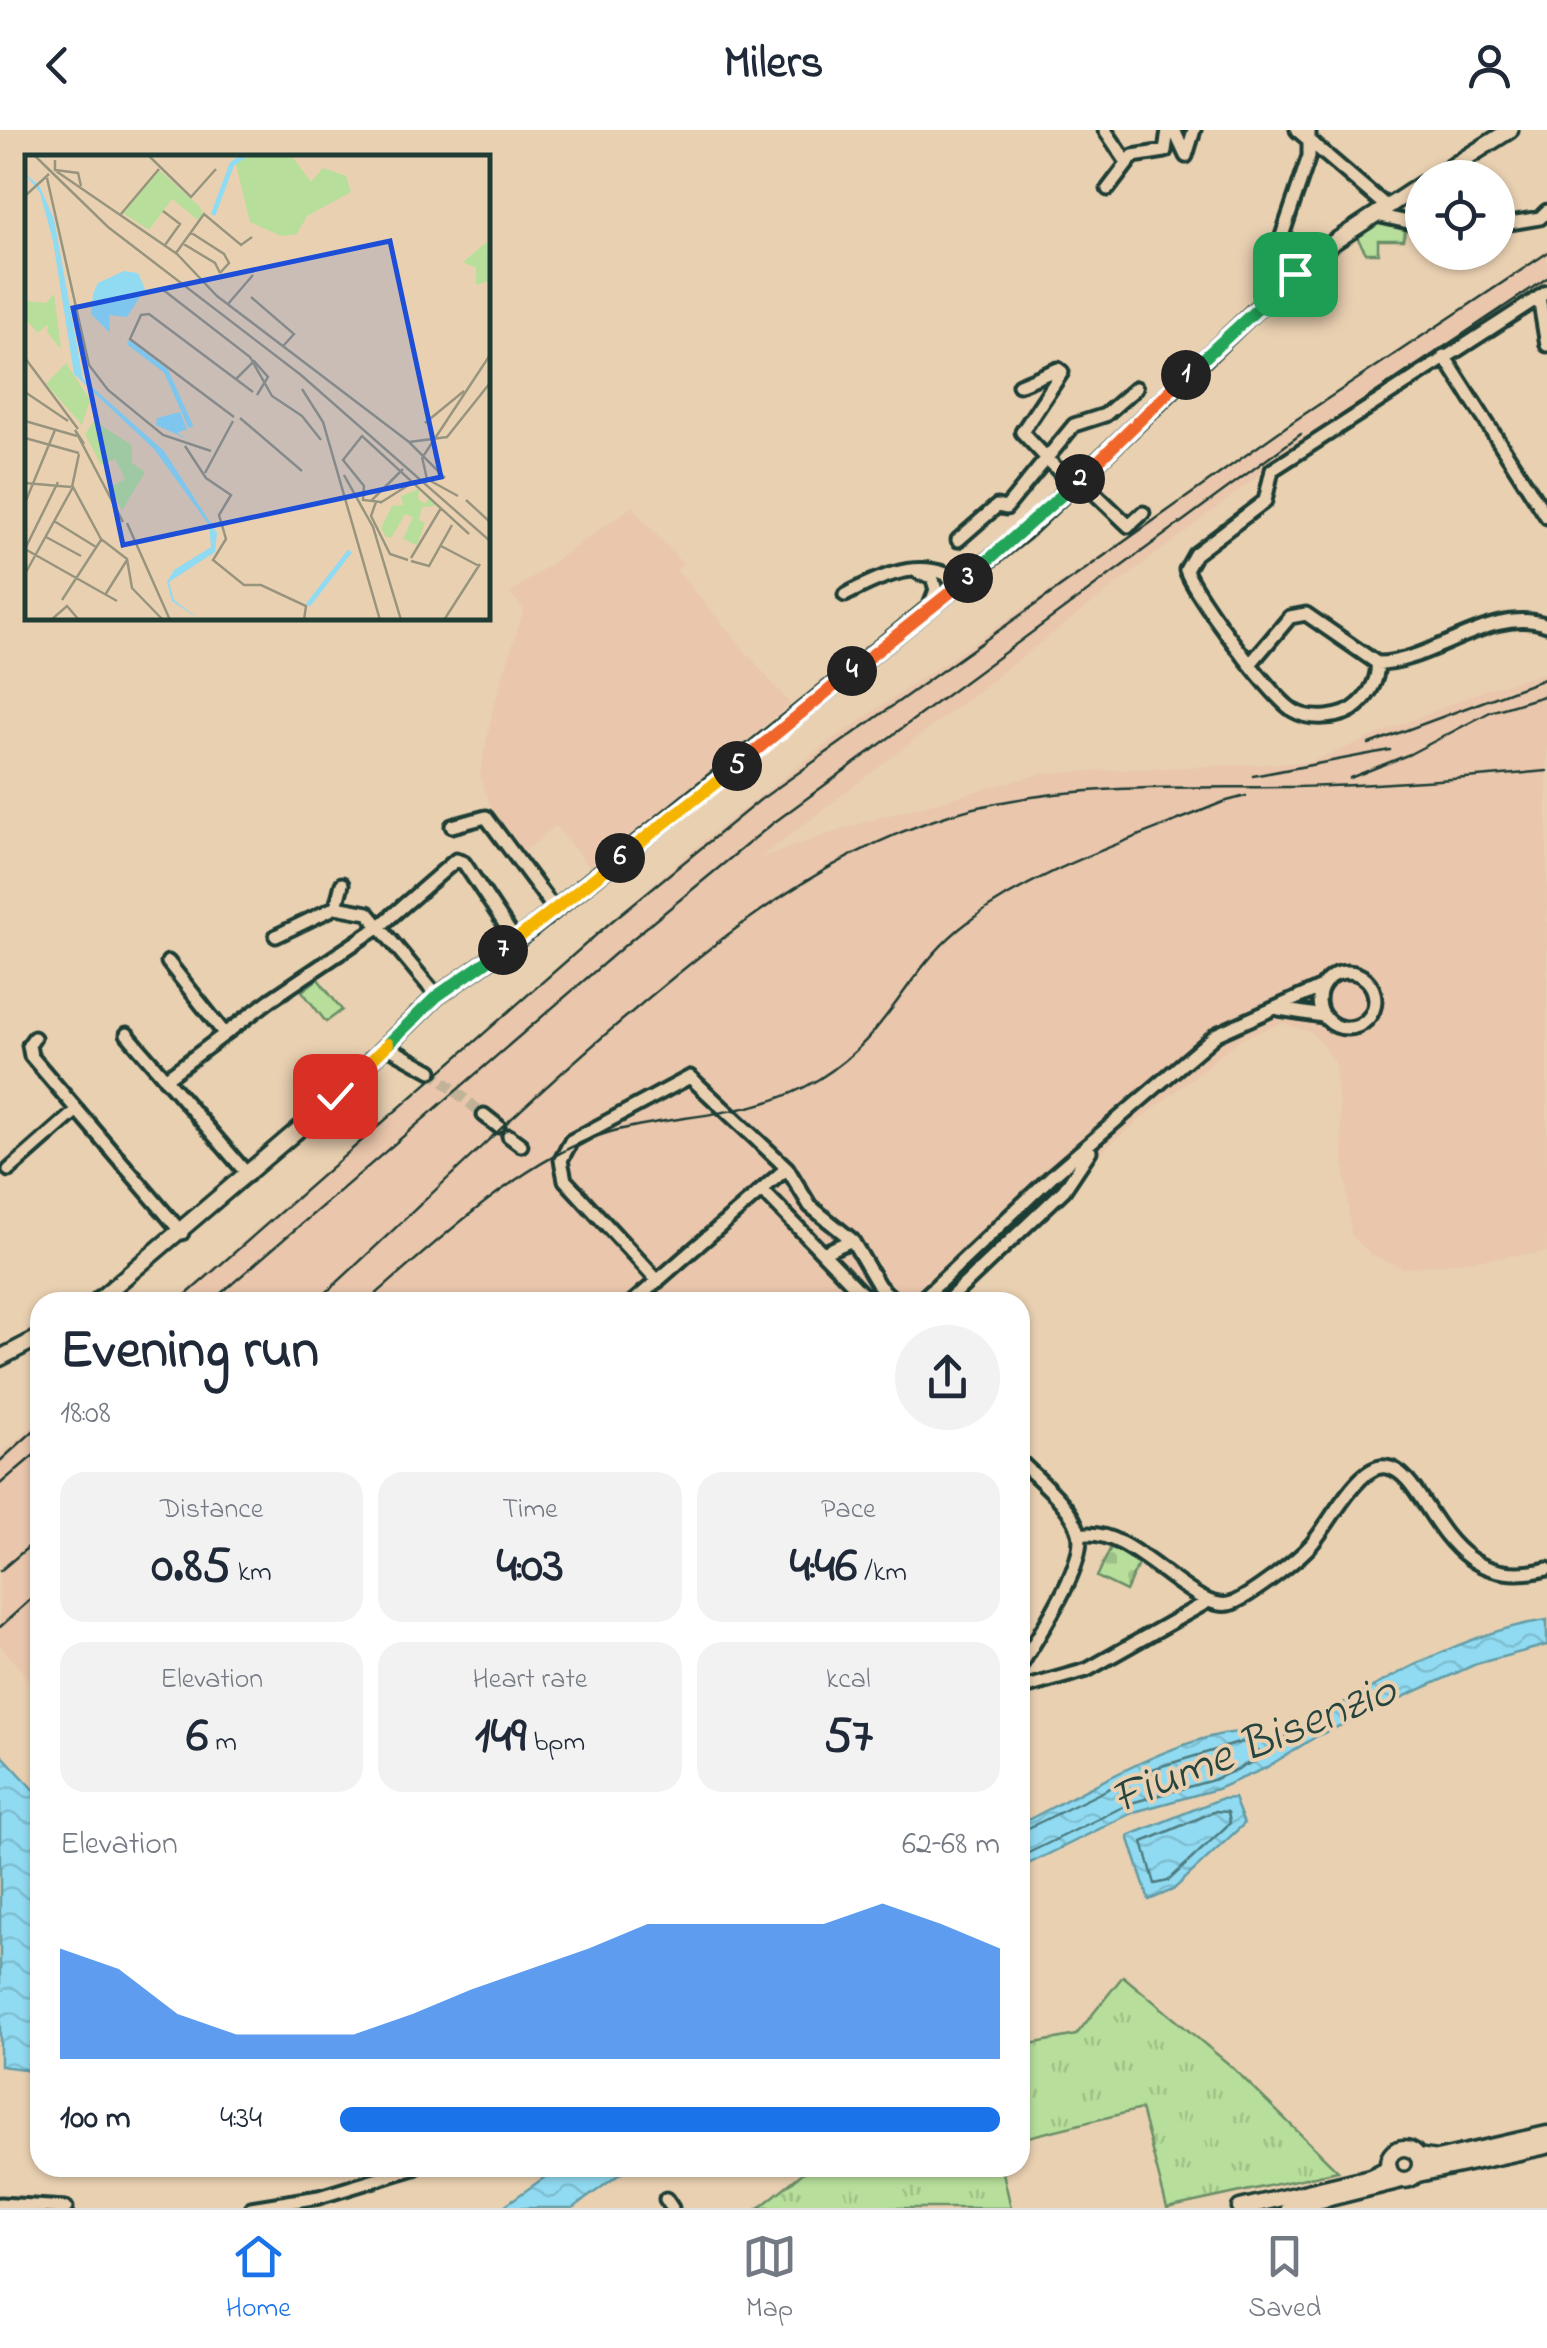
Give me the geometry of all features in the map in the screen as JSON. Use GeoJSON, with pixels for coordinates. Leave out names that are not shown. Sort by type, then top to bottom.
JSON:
{"type":"FeatureCollection","features":[{"type":"Feature","properties":{"kind":"main road"},"geometry":{"type":"LineString","coordinates":[[1462,160],[1510,130]]}},
{"type":"Feature","properties":{"kind":"main road"},"geometry":{"type":"LineString","coordinates":[[108,1292],[248,1175],[437,996],[516,941],[977,572],[1286,280],[1405,195]]}},
{"type":"Feature","properties":{"kind":"main road"},"geometry":{"type":"LineString","coordinates":[[0,1358],[30,1342]]}},
{"type":"Feature","properties":{"kind":"main road"},"geometry":{"type":"LineString","coordinates":[[1402,2180],[1389,2168],[1389,2158],[1400,2148],[1437,2159],[1547,2134]]}},
{"type":"Feature","properties":{"kind":"main road"},"geometry":{"type":"LineString","coordinates":[[1290,2208],[1418,2174],[1547,2146]]}},
{"type":"Feature","properties":{"kind":"main road"},"geometry":{"type":"LineString","coordinates":[[1418,2156],[1418,2174]]}},
{"type":"Feature","properties":{"kind":"main road"},"geometry":{"type":"LineString","coordinates":[[1240,2208],[1370,2178],[1389,2168]]}},
{"type":"Feature","properties":{"kind":"street"},"geometry":{"type":"LineString","coordinates":[[1105,130],[1126,161],[1124,172],[1108,189]]}},
{"type":"Feature","properties":{"kind":"street"},"geometry":{"type":"LineString","coordinates":[[1126,161],[1165,151],[1170,130]]}},
{"type":"Feature","properties":{"kind":"street"},"geometry":{"type":"LineString","coordinates":[[1170,130],[1186,156],[1194,130]]}},
{"type":"Feature","properties":{"kind":"street"},"geometry":{"type":"LineString","coordinates":[[1297,130],[1381,211],[1405,219]]}},
{"type":"Feature","properties":{"kind":"street"},"geometry":{"type":"LineString","coordinates":[[1286,280],[1282,236],[1310,145],[1310,130]]}},
{"type":"Feature","properties":{"kind":"street"},"geometry":{"type":"LineString","coordinates":[[1515,222],[1540,218],[1547,211]]}},
{"type":"Feature","properties":{"kind":"street"},"geometry":{"type":"LineString","coordinates":[[1515,224],[1547,221]]}},
{"type":"Feature","properties":{"kind":"street"},"geometry":{"type":"LineString","coordinates":[[1250,662],[1290,617],[1306,614],[1377,664],[1378,673],[1358,706],[1313,719],[1290,709],[1250,662],[1189,578],[1189,560],[1265,501],[1272,470],[1543,295],[1547,346]]}},
{"type":"Feature","properties":{"kind":"street"},"geometry":{"type":"LineString","coordinates":[[1444,356],[1547,518]]}},
{"type":"Feature","properties":{"kind":"street"},"geometry":{"type":"LineString","coordinates":[[1019,384],[1058,369],[1062,372],[1022,432],[1045,461],[1129,526],[1143,514]]}},
{"type":"Feature","properties":{"kind":"street"},"geometry":{"type":"LineString","coordinates":[[958,540],[997,506],[1006,508],[1074,425],[1105,415],[1136,388]]}},
{"type":"Feature","properties":{"kind":"street"},"geometry":{"type":"LineString","coordinates":[[845,595],[884,574],[977,572]]}},
{"type":"Feature","properties":{"kind":"street"},"geometry":{"type":"LineString","coordinates":[[935,574],[956,589]]}},
{"type":"Feature","properties":{"kind":"street"},"geometry":{"type":"LineString","coordinates":[[924,614],[934,602],[935,574]]}},
{"type":"Feature","properties":{"kind":"street"},"geometry":{"type":"LineString","coordinates":[[1377,664],[1500,624],[1528,619],[1547,625]]}},
{"type":"Feature","properties":{"kind":"street"},"geometry":{"type":"LineString","coordinates":[[452,826],[486,817],[554,910]]}},
{"type":"Feature","properties":{"kind":"street"},"geometry":{"type":"LineString","coordinates":[[166,1079],[380,926],[460,860],[516,941]]}},
{"type":"Feature","properties":{"kind":"street"},"geometry":{"type":"LineString","coordinates":[[336,907],[342,884]]}},
{"type":"Feature","properties":{"kind":"street"},"geometry":{"type":"LineString","coordinates":[[276,936],[336,907],[368,913],[437,996]]}},
{"type":"Feature","properties":{"kind":"street"},"geometry":{"type":"LineString","coordinates":[[168,962],[224,1034]]}},
{"type":"Feature","properties":{"kind":"street"},"geometry":{"type":"LineString","coordinates":[[930,1292],[1054,1174],[1217,1034],[1275,1008],[1322,987],[1339,974],[1354,974],[1370,985],[1374,1001],[1370,1016],[1358,1026],[1335,1026],[1323,1016],[1275,1008]]}},
{"type":"Feature","properties":{"kind":"street"},"geometry":{"type":"LineString","coordinates":[[1322,987],[1318,1002],[1323,1016]]}},
{"type":"Feature","properties":{"kind":"street"},"geometry":{"type":"LineString","coordinates":[[126,1034],[248,1175]]}},
{"type":"Feature","properties":{"kind":"street"},"geometry":{"type":"LineString","coordinates":[[34,1038],[29,1044],[31,1056],[182,1233]]}},
{"type":"Feature","properties":{"kind":"street"},"geometry":{"type":"LineString","coordinates":[[386,1046],[431,1071]]}},
{"type":"Feature","properties":{"kind":"street"},"geometry":{"type":"LineString","coordinates":[[658,1281],[566,1180],[563,1153],[577,1137],[690,1077],[787,1168],[810,1206],[852,1240],[886,1292]]}},
{"type":"Feature","properties":{"kind":"street"},"geometry":{"type":"LineString","coordinates":[[10,1170],[77,1110]]}},
{"type":"Feature","properties":{"kind":"street"},"geometry":{"type":"LineString","coordinates":[[484,1115],[498,1126]]}},
{"type":"Feature","properties":{"kind":"street"},"geometry":{"type":"LineString","coordinates":[[509,1136],[521,1144]]}},
{"type":"Feature","properties":{"kind":"street"},"geometry":{"type":"LineString","coordinates":[[957,1292],[1064,1190],[1098,1140]]}},
{"type":"Feature","properties":{"kind":"street"},"geometry":{"type":"LineString","coordinates":[[645,1292],[787,1168]]}},
{"type":"Feature","properties":{"kind":"street"},"geometry":{"type":"LineString","coordinates":[[762,1190],[861,1292]]}},
{"type":"Feature","properties":{"kind":"street"},"geometry":{"type":"LineString","coordinates":[[825,1252],[852,1240]]}},
{"type":"Feature","properties":{"kind":"street"},"geometry":{"type":"LineString","coordinates":[[1080,1535],[1092,1532],[1143,1554],[1206,1602],[1222,1605],[1237,1601],[1304,1552],[1360,1479],[1379,1466],[1395,1469],[1410,1482],[1440,1532],[1455,1548],[1492,1567],[1518,1573],[1547,1569]]}},
{"type":"Feature","properties":{"kind":"street"},"geometry":{"type":"LineString","coordinates":[[1030,1472],[1072,1518],[1080,1535],[1072,1572],[1030,1649]]}},
{"type":"Feature","properties":{"kind":"street"},"geometry":{"type":"LineString","coordinates":[[1030,1686],[1087,1670],[1206,1602]]}},
{"type":"Feature","properties":{"kind":"street"},"geometry":{"type":"LineString","coordinates":[[251,2208],[319,2197],[385,2177]]}},
{"type":"Feature","properties":{"kind":"street"},"geometry":{"type":"LineString","coordinates":[[0,2204],[66,2208]]}},
{"type":"Feature","properties":{"kind":"shaded area"},"geometry":{"type":"Polygon","coordinates":[[[1547,250],[1547,284],[1263,472],[760,858],[868,821],[1044,773],[1311,762],[1488,689],[1547,672],[1547,1252],[1402,1268],[1370,1254],[1351,1235],[1335,1062],[1313,1033],[1283,1023],[1240,1039],[1110,1144],[968,1292],[185,1292],[704,840],[829,742],[1547,250]]]}},
{"type":"Feature","properties":{"kind":"shaded area"},"geometry":{"type":"Polygon","coordinates":[[[632,507],[682,564],[677,571],[790,704],[592,869],[555,826],[523,852],[491,806],[480,775],[493,709],[524,609],[510,593],[632,507]]]}},
{"type":"Feature","properties":{"kind":"shaded area"},"geometry":{"type":"Polygon","coordinates":[[[30,1428],[30,1681],[0,1645],[0,1454],[30,1428]]]}},
{"type":"Feature","properties":{"kind":"green space"},"geometry":{"type":"Polygon","coordinates":[[[1378,221],[1405,228],[1403,240],[1378,240],[1378,253],[1366,253],[1355,234],[1378,221]]]}},
{"type":"Feature","properties":{"kind":"green space"},"geometry":{"type":"Polygon","coordinates":[[[318,979],[342,1010],[326,1022],[302,991],[318,979]]]}},
{"type":"Feature","properties":{"kind":"green space"},"geometry":{"type":"Polygon","coordinates":[[[1112,1545],[1141,1558],[1126,1591],[1097,1577],[1112,1545]]]}},
{"type":"Feature","properties":{"kind":"green space"},"geometry":{"type":"Polygon","coordinates":[[[1123,1976],[1231,2066],[1338,2171],[1167,2208],[1141,2109],[1030,2137],[1030,2044],[1076,2035],[1123,1976]]]}},
{"type":"Feature","properties":{"kind":"green space"},"geometry":{"type":"Polygon","coordinates":[[[798,2177],[1004,2177],[1011,2208],[759,2208],[798,2177]]]}},
{"type":"Feature","properties":{"kind":"water","name":"Fiume Bisenzio"},"geometry":{"type":"Polygon","coordinates":[[[1547,1620],[1547,1645],[1476,1664],[1317,1736],[1264,1769],[1217,1789],[1134,1812],[1030,1863],[1030,1819],[1129,1768],[1216,1735],[1241,1732],[1277,1741],[1408,1668],[1513,1627],[1547,1620]]]}},
{"type":"Feature","properties":{"kind":"water"},"geometry":{"type":"Polygon","coordinates":[[[0,1753],[30,1785],[30,2074],[0,2066],[0,1753]]]}},
{"type":"Feature","properties":{"kind":"water"},"geometry":{"type":"Polygon","coordinates":[[[1234,1798],[1244,1824],[1173,1890],[1149,1900],[1128,1836],[1220,1799],[1234,1798]]]}},
{"type":"Feature","properties":{"kind":"water"},"geometry":{"type":"Polygon","coordinates":[[[545,2177],[616,2177],[573,2208],[501,2208],[545,2177]]]}},
{"type":"Feature","properties":{"kind":"tunnel"},"geometry":{"type":"LineString","coordinates":[[431,1071],[484,1115]]}},
{"type":"Feature","properties":{"kind":"railway"},"geometry":{"type":"LineString","coordinates":[[189,1292],[612,921],[760,800],[1294,421],[1547,253]]}},
{"type":"Feature","properties":{"kind":"railway"},"geometry":{"type":"LineString","coordinates":[[1294,447],[1547,278]]}},
{"type":"Feature","properties":{"kind":"railway"},"geometry":{"type":"LineString","coordinates":[[223,1292],[631,940],[772,824],[1301,434]]}},
{"type":"Feature","properties":{"kind":"railway"},"geometry":{"type":"LineString","coordinates":[[1369,744],[1547,678]]}},
{"type":"Feature","properties":{"kind":"railway"},"geometry":{"type":"LineString","coordinates":[[1350,778],[1410,754],[1490,712],[1547,695]]}},
{"type":"Feature","properties":{"kind":"railway"},"geometry":{"type":"LineString","coordinates":[[1253,776],[1390,750]]}},
{"type":"Feature","properties":{"kind":"railway"},"geometry":{"type":"LineString","coordinates":[[327,1292],[592,1046],[715,944],[802,883],[895,835],[945,816],[997,803],[1068,793],[1349,785],[1547,771]]}},
{"type":"Feature","properties":{"kind":"railway"},"geometry":{"type":"LineString","coordinates":[[379,1292],[480,1206],[576,1145],[607,1133],[769,1102],[819,1079],[862,1045],[939,948],[986,909],[1085,857],[1246,796]]}},
{"type":"Feature","properties":{"kind":"railway"},"geometry":{"type":"LineString","coordinates":[[0,1461],[30,1434]]}},
{"type":"Feature","properties":{"kind":"railway"},"geometry":{"type":"LineString","coordinates":[[0,1484],[30,1458]]}},
{"type":"Feature","properties":{"kind":"railway"},"geometry":{"type":"LineString","coordinates":[[0,1571],[30,1546]]}},
{"type":"Feature","properties":{"kind":"railway"},"geometry":{"type":"LineString","coordinates":[[0,1627],[30,1600]]}},
{"type":"Feature","properties":{"kind":"route"},"geometry":{"type":"LineString","coordinates":[[335,1096],[437,996],[516,941],[1025,531],[1295,274]]}}]}
